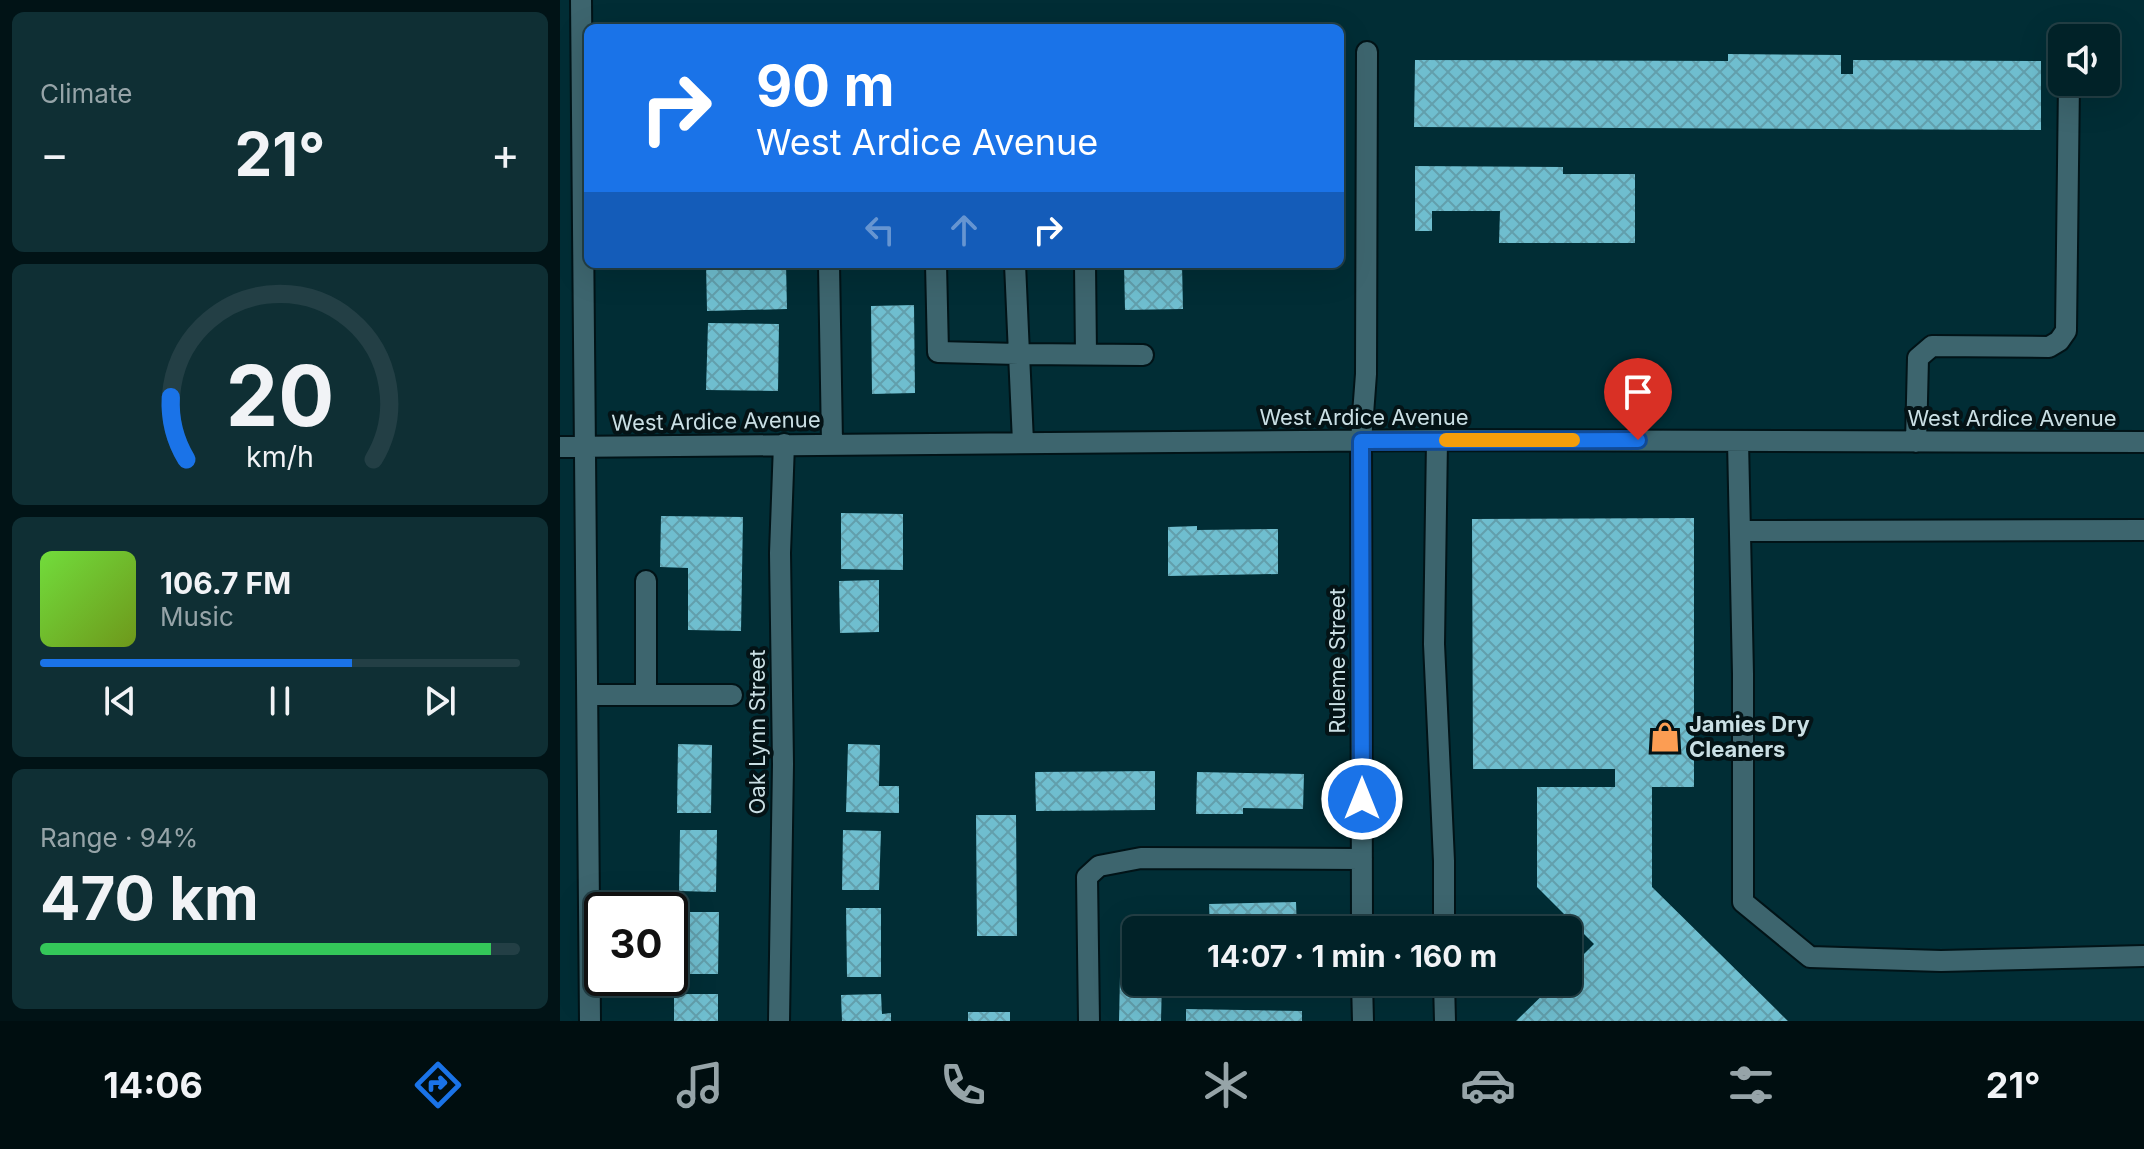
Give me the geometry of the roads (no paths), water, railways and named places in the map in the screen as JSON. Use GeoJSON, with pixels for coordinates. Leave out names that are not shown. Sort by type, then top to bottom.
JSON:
{"type":"FeatureCollection","features":[{"type":"Feature","properties":{"kind":"street"},"geometry":{"type":"LineString","coordinates":[[581,0],[584,130]]}},
{"type":"Feature","properties":{"kind":"street","name":"Ruleme Street"},"geometry":{"type":"LineString","coordinates":[[1362,916],[1361,441],[1366,374],[1367,52]]}},
{"type":"Feature","properties":{"kind":"street"},"geometry":{"type":"LineString","coordinates":[[1916,442],[1918,358],[1922,352],[1932,346],[2049,347],[2059,341],[2066,331],[2069,96]]}},
{"type":"Feature","properties":{"kind":"street"},"geometry":{"type":"LineString","coordinates":[[585,268],[590,1021]]}},
{"type":"Feature","properties":{"kind":"street"},"geometry":{"type":"LineString","coordinates":[[829,268],[832,443]]}},
{"type":"Feature","properties":{"kind":"street"},"geometry":{"type":"LineString","coordinates":[[936,268],[938,352],[1143,355]]}},
{"type":"Feature","properties":{"kind":"street"},"geometry":{"type":"LineString","coordinates":[[1015,268],[1023,442]]}},
{"type":"Feature","properties":{"kind":"street"},"geometry":{"type":"LineString","coordinates":[[1085,268],[1086,354]]}},
{"type":"Feature","properties":{"kind":"street"},"geometry":{"type":"LineString","coordinates":[[1437,440],[1434,644],[1444,916]]}},
{"type":"Feature","properties":{"kind":"street","name":"West Ardice Avenue"},"geometry":{"type":"LineString","coordinates":[[560,447],[1437,440],[2144,442]]}},
{"type":"Feature","properties":{"kind":"street"},"geometry":{"type":"LineString","coordinates":[[1738,441],[1743,902],[1810,957],[1941,961],[2144,956]]}},
{"type":"Feature","properties":{"kind":"street","name":"Oak Lynn Street"},"geometry":{"type":"LineString","coordinates":[[779,1021],[783,764],[780,553],[784,444]]}},
{"type":"Feature","properties":{"kind":"street"},"geometry":{"type":"LineString","coordinates":[[1740,531],[2144,530]]}},
{"type":"Feature","properties":{"kind":"street"},"geometry":{"type":"LineString","coordinates":[[646,581],[646,695]]}},
{"type":"Feature","properties":{"kind":"street"},"geometry":{"type":"LineString","coordinates":[[588,695],[732,695]]}},
{"type":"Feature","properties":{"kind":"street"},"geometry":{"type":"LineString","coordinates":[[1089,1021],[1087,877],[1099,866],[1141,858],[1362,859]]}},
{"type":"Feature","properties":{"kind":"street"},"geometry":{"type":"LineString","coordinates":[[1362,996],[1363,1021]]}},
{"type":"Feature","properties":{"kind":"street"},"geometry":{"type":"LineString","coordinates":[[1444,996],[1445,1021]]}},
{"type":"Feature","properties":{"kind":"place","name":"Jamies Dry Cleaners"},"geometry":{"type":"Point","coordinates":[1665,737]}}]}
